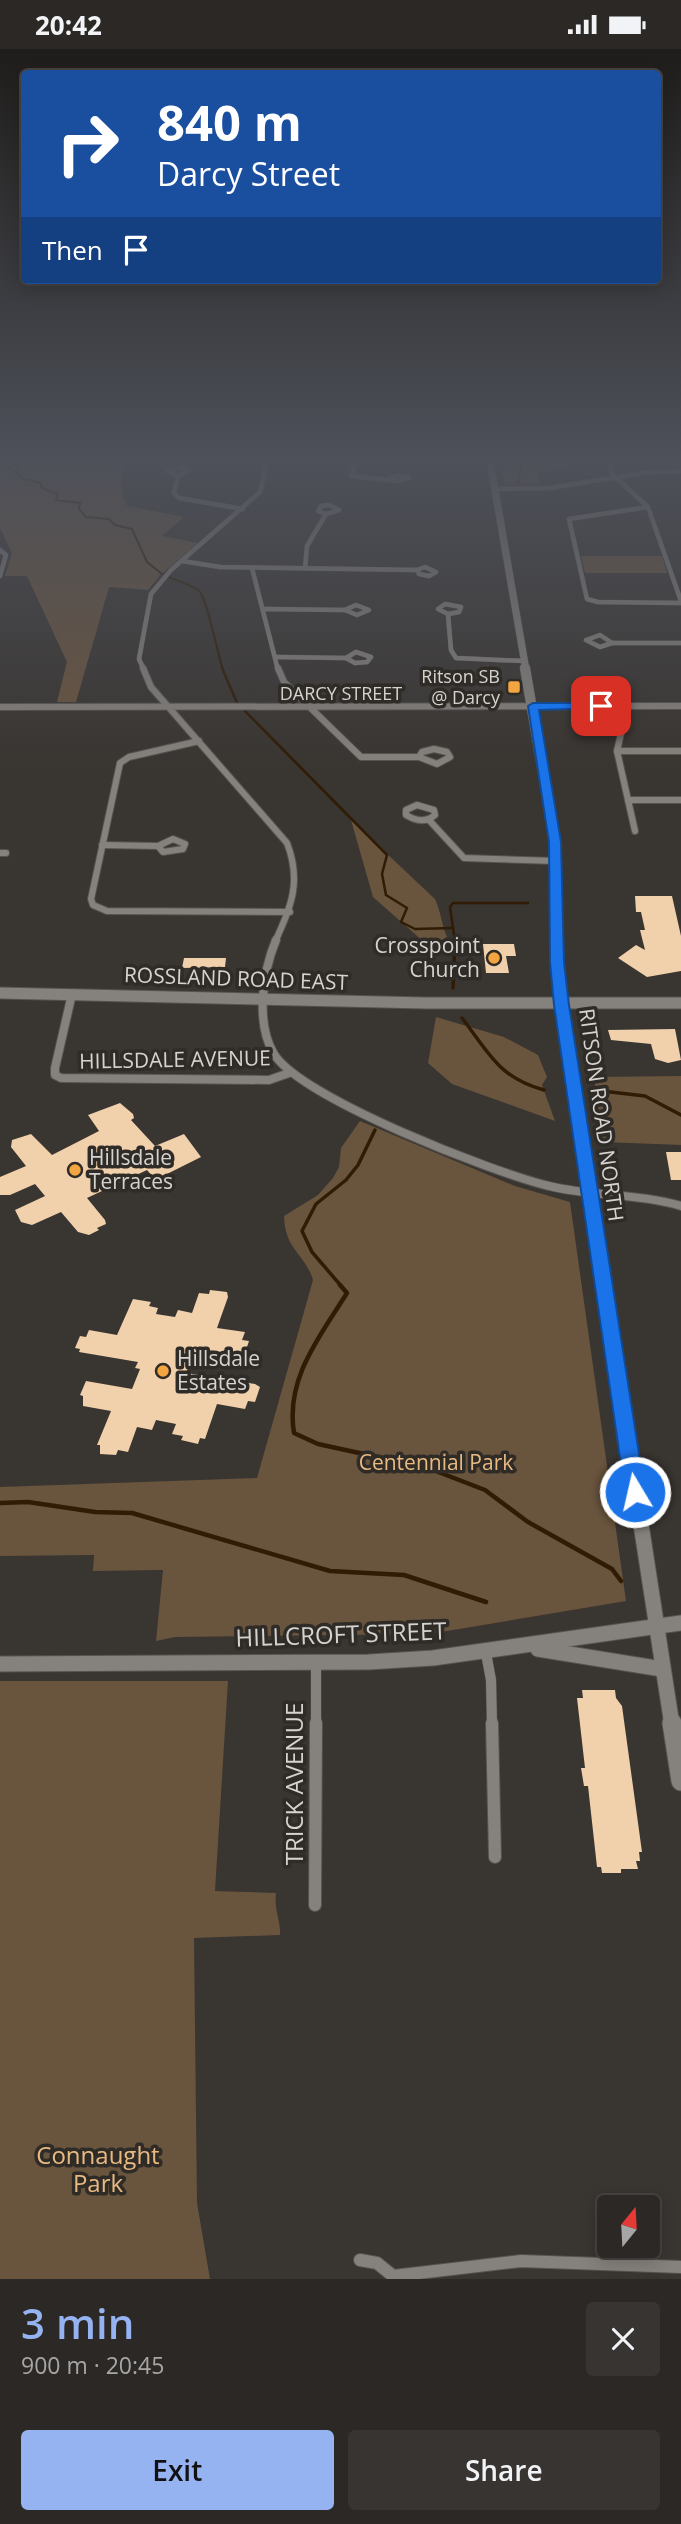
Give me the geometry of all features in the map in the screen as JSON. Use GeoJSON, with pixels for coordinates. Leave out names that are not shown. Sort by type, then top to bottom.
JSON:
{"type":"FeatureCollection","features":[{"type":"Feature","properties":{"kind":"main road","name":"RITSON ROAD NORTH"},"geometry":{"type":"LineString","coordinates":[[507,559],[533,706],[555,861],[557,962],[561,1005],[681,1781]]}},
{"type":"Feature","properties":{"kind":"main road","name":"ROSSLAND ROAD EAST"},"geometry":{"type":"LineString","coordinates":[[0,993],[561,1005],[681,1003]]}},
{"type":"Feature","properties":{"kind":"main road","name":"HILLCROFT STREET"},"geometry":{"type":"LineString","coordinates":[[656,1626],[681,1623]]}},
{"type":"Feature","properties":{"kind":"main road","name":"HILLCROFT STREET"},"geometry":{"type":"LineString","coordinates":[[0,1664],[369,1662],[517,1648]]}},
{"type":"Feature","properties":{"kind":"main road"},"geometry":{"type":"LineString","coordinates":[[517,1648],[663,1669]]}},
{"type":"Feature","properties":{"kind":"street"},"geometry":{"type":"LineString","coordinates":[[0,576],[6,559]]}},
{"type":"Feature","properties":{"kind":"street"},"geometry":{"type":"LineString","coordinates":[[305,568],[306,559]]}},
{"type":"Feature","properties":{"kind":"street"},"geometry":{"type":"LineString","coordinates":[[578,559],[587,599],[598,602],[681,602],[666,559]]}},
{"type":"Feature","properties":{"kind":"street"},"geometry":{"type":"LineString","coordinates":[[416,570],[252,568],[182,561],[165,575],[151,594],[140,642],[139,659],[144,675],[287,843],[293,859],[296,883],[290,912],[270,957],[263,1019],[267,1041],[289,1073],[358,1110],[504,1171],[551,1187],[643,1196],[681,1206]]}},
{"type":"Feature","properties":{"kind":"street"},"geometry":{"type":"LineString","coordinates":[[252,568],[284,682],[361,757],[419,757],[437,764],[450,757],[444,750],[434,748],[422,752],[419,757]]}},
{"type":"Feature","properties":{"kind":"street"},"geometry":{"type":"LineString","coordinates":[[263,609],[345,610]]}},
{"type":"Feature","properties":{"kind":"street"},"geometry":{"type":"LineString","coordinates":[[448,614],[451,650],[456,658],[524,661]]}},
{"type":"Feature","properties":{"kind":"street"},"geometry":{"type":"LineString","coordinates":[[612,643],[681,643]]}},
{"type":"Feature","properties":{"kind":"street"},"geometry":{"type":"LineString","coordinates":[[276,657],[346,658]]}},
{"type":"Feature","properties":{"kind":"street"},"geometry":{"type":"LineString","coordinates":[[627,706],[617,751],[635,831]]}},
{"type":"Feature","properties":{"kind":"street","name":"DARCY STREET"},"geometry":{"type":"LineString","coordinates":[[0,707],[681,706]]}},
{"type":"Feature","properties":{"kind":"street"},"geometry":{"type":"LineString","coordinates":[[199,741],[129,757],[120,763],[91,899],[99,909],[290,912]]}},
{"type":"Feature","properties":{"kind":"street"},"geometry":{"type":"LineString","coordinates":[[617,751],[681,751]]}},
{"type":"Feature","properties":{"kind":"street"},"geometry":{"type":"LineString","coordinates":[[628,800],[681,800]]}},
{"type":"Feature","properties":{"kind":"street"},"geometry":{"type":"LineString","coordinates":[[429,820],[464,858],[555,861]]}},
{"type":"Feature","properties":{"kind":"street"},"geometry":{"type":"LineString","coordinates":[[102,845],[158,846]]}},
{"type":"Feature","properties":{"kind":"street","name":"HILLSDALE AVENUE"},"geometry":{"type":"LineString","coordinates":[[72,993],[55,1068],[55,1075],[61,1078],[269,1080],[289,1073]]}},
{"type":"Feature","properties":{"kind":"street","name":"HILLCROFT STREET"},"geometry":{"type":"LineString","coordinates":[[517,1648],[656,1626]]}},
{"type":"Feature","properties":{"kind":"street"},"geometry":{"type":"LineString","coordinates":[[486,1653],[491,1681],[495,1857]]}},
{"type":"Feature","properties":{"kind":"street","name":"TRICK AVENUE"},"geometry":{"type":"LineString","coordinates":[[315,1905],[316,1663]]}},
{"type":"Feature","properties":{"kind":"street"},"geometry":{"type":"LineString","coordinates":[[360,2260],[377,2263],[393,2276],[521,2261],[681,2267]]}},
{"type":"Feature","properties":{"kind":"green space"},"geometry":{"type":"Polygon","coordinates":[[[10,559],[179,559],[160,575],[148,590],[109,587],[76,702],[57,702],[67,662],[27,576],[5,576],[10,559]]]}},
{"type":"Feature","properties":{"kind":"green space"},"geometry":{"type":"Polygon","coordinates":[[[582,559],[663,559],[667,573],[585,573],[582,559]]]}},
{"type":"Feature","properties":{"kind":"green space"},"geometry":{"type":"Polygon","coordinates":[[[351,820],[435,899],[450,943],[424,942],[373,897],[351,820]]]}},
{"type":"Feature","properties":{"kind":"green space"},"geometry":{"type":"Polygon","coordinates":[[[436,1017],[504,1037],[538,1055],[547,1077],[542,1085],[555,1121],[452,1084],[428,1063],[436,1017]]]}},
{"type":"Feature","properties":{"kind":"green space"},"geometry":{"type":"Polygon","coordinates":[[[681,1076],[681,1145],[603,1142],[594,1077],[681,1076]]]}},
{"type":"Feature","properties":{"kind":"green space","name":"Centennial Park"},"geometry":{"type":"Polygon","coordinates":[[[360,1121],[515,1186],[570,1202],[626,1601],[429,1634],[175,1637],[156,1641],[163,1570],[93,1571],[94,1555],[0,1556],[0,1487],[257,1478],[313,1280],[288,1237],[284,1216],[318,1195],[333,1178],[339,1167],[341,1148],[360,1121]]]}},
{"type":"Feature","properties":{"kind":"green space","name":"Connaught Park"},"geometry":{"type":"Polygon","coordinates":[[[0,1681],[228,1681],[215,1891],[276,1893],[280,1935],[194,1938],[197,2203],[210,2279],[0,2279],[0,1681]]]}},
{"type":"Feature","properties":{"kind":"building"},"geometry":{"type":"Polygon","coordinates":[[[635,896],[672,896],[681,936],[681,971],[647,977],[618,958],[636,945],[645,950],[640,930],[645,930],[641,912],[636,912],[635,896]]]}},
{"type":"Feature","properties":{"kind":"building","name":"Crosspoint Church"},"geometry":{"type":"Polygon","coordinates":[[[483,944],[514,944],[516,956],[506,956],[509,973],[486,973],[483,944]]]}},
{"type":"Feature","properties":{"kind":"building"},"geometry":{"type":"Polygon","coordinates":[[[184,958],[226,958],[225,967],[182,968],[184,958]]]}},
{"type":"Feature","properties":{"kind":"building"},"geometry":{"type":"Polygon","coordinates":[[[675,1029],[681,1060],[668,1063],[655,1059],[651,1044],[611,1040],[608,1030],[675,1029]]]}},
{"type":"Feature","properties":{"kind":"building","name":"Hillsdale Terraces"},"geometry":{"type":"Polygon","coordinates":[[[120,1103],[133,1114],[134,1118],[131,1120],[155,1146],[184,1134],[201,1157],[161,1177],[154,1178],[147,1170],[87,1198],[106,1224],[89,1235],[78,1232],[61,1212],[32,1225],[21,1222],[15,1210],[45,1196],[35,1184],[10,1195],[0,1195],[0,1177],[26,1166],[11,1147],[12,1140],[31,1134],[52,1155],[99,1131],[88,1115],[120,1103]]]}},
{"type":"Feature","properties":{"kind":"building"},"geometry":{"type":"Polygon","coordinates":[[[666,1152],[681,1152],[681,1180],[671,1180],[666,1152]]]}},
{"type":"Feature","properties":{"kind":"building","name":"Hillsdale Estates"},"geometry":{"type":"Polygon","coordinates":[[[210,1290],[227,1292],[228,1297],[217,1328],[245,1332],[242,1340],[249,1341],[245,1353],[239,1352],[238,1355],[196,1348],[186,1373],[255,1384],[260,1387],[255,1402],[248,1401],[245,1409],[217,1404],[205,1439],[200,1438],[198,1444],[181,1440],[183,1436],[172,1434],[176,1424],[156,1420],[152,1430],[137,1427],[128,1452],[118,1450],[116,1455],[100,1454],[100,1445],[97,1445],[111,1411],[83,1406],[83,1396],[80,1395],[86,1381],[132,1389],[140,1369],[135,1368],[138,1362],[79,1352],[80,1349],[75,1348],[80,1336],[86,1337],[89,1330],[117,1335],[133,1299],[151,1302],[149,1306],[158,1308],[156,1314],[175,1317],[178,1310],[192,1313],[199,1293],[209,1294],[210,1290]]]}},
{"type":"Feature","properties":{"kind":"building"},"geometry":{"type":"Polygon","coordinates":[[[582,1690],[615,1690],[616,1698],[622,1706],[642,1852],[639,1852],[640,1861],[636,1861],[638,1869],[602,1873],[601,1867],[597,1867],[588,1786],[584,1786],[581,1768],[585,1768],[577,1698],[583,1698],[582,1690]]]}},
{"type":"Feature","properties":{"kind":"waterway"},"geometry":{"type":"LineString","coordinates":[[146,559],[162,574]]}},
{"type":"Feature","properties":{"kind":"waterway"},"geometry":{"type":"LineString","coordinates":[[169,577],[193,587],[202,596],[223,670]]}},
{"type":"Feature","properties":{"kind":"waterway"},"geometry":{"type":"LineString","coordinates":[[222,668],[238,705]]}},
{"type":"Feature","properties":{"kind":"waterway"},"geometry":{"type":"LineString","coordinates":[[244,710],[387,855],[382,874],[386,895],[407,908],[401,922],[415,929],[452,928]]}},
{"type":"Feature","properties":{"kind":"waterway"},"geometry":{"type":"LineString","coordinates":[[455,942],[450,907],[453,903],[528,903]]}},
{"type":"Feature","properties":{"kind":"waterway"},"geometry":{"type":"LineString","coordinates":[[453,988],[455,942]]}},
{"type":"Feature","properties":{"kind":"waterway"},"geometry":{"type":"LineString","coordinates":[[462,1018],[505,1071],[516,1079],[544,1090]]}},
{"type":"Feature","properties":{"kind":"waterway"},"geometry":{"type":"LineString","coordinates":[[602,1091],[645,1096],[681,1115]]}},
{"type":"Feature","properties":{"kind":"waterway"},"geometry":{"type":"LineString","coordinates":[[342,1287],[312,1252],[302,1231],[316,1204],[346,1180],[358,1165],[375,1130]]}},
{"type":"Feature","properties":{"kind":"waterway"},"geometry":{"type":"LineString","coordinates":[[340,1285],[347,1293],[316,1342],[300,1376],[295,1394],[294,1433],[318,1444],[428,1468],[485,1490],[528,1522],[612,1569],[621,1581]]}},
{"type":"Feature","properties":{"kind":"waterway"},"geometry":{"type":"LineString","coordinates":[[0,1503],[28,1502],[95,1512],[132,1513],[330,1571],[404,1575],[486,1602]]}},
{"type":"Feature","properties":{"kind":"place","name":"Ritson SB @ Darcy"},"geometry":{"type":"Point","coordinates":[514,687]}},
{"type":"Feature","properties":{"kind":"place","name":"Crosspoint Church"},"geometry":{"type":"Point","coordinates":[494,958]}},
{"type":"Feature","properties":{"kind":"place","name":"Hillsdale Terraces"},"geometry":{"type":"Point","coordinates":[75,1170]}},
{"type":"Feature","properties":{"kind":"place","name":"Hillsdale Estates"},"geometry":{"type":"Point","coordinates":[163,1371]}},
{"type":"Feature","properties":{"kind":"route"},"geometry":{"type":"LineString","coordinates":[[601,706],[533,706],[551,833],[555,842],[557,962],[561,1005],[635,1492]]}}]}
